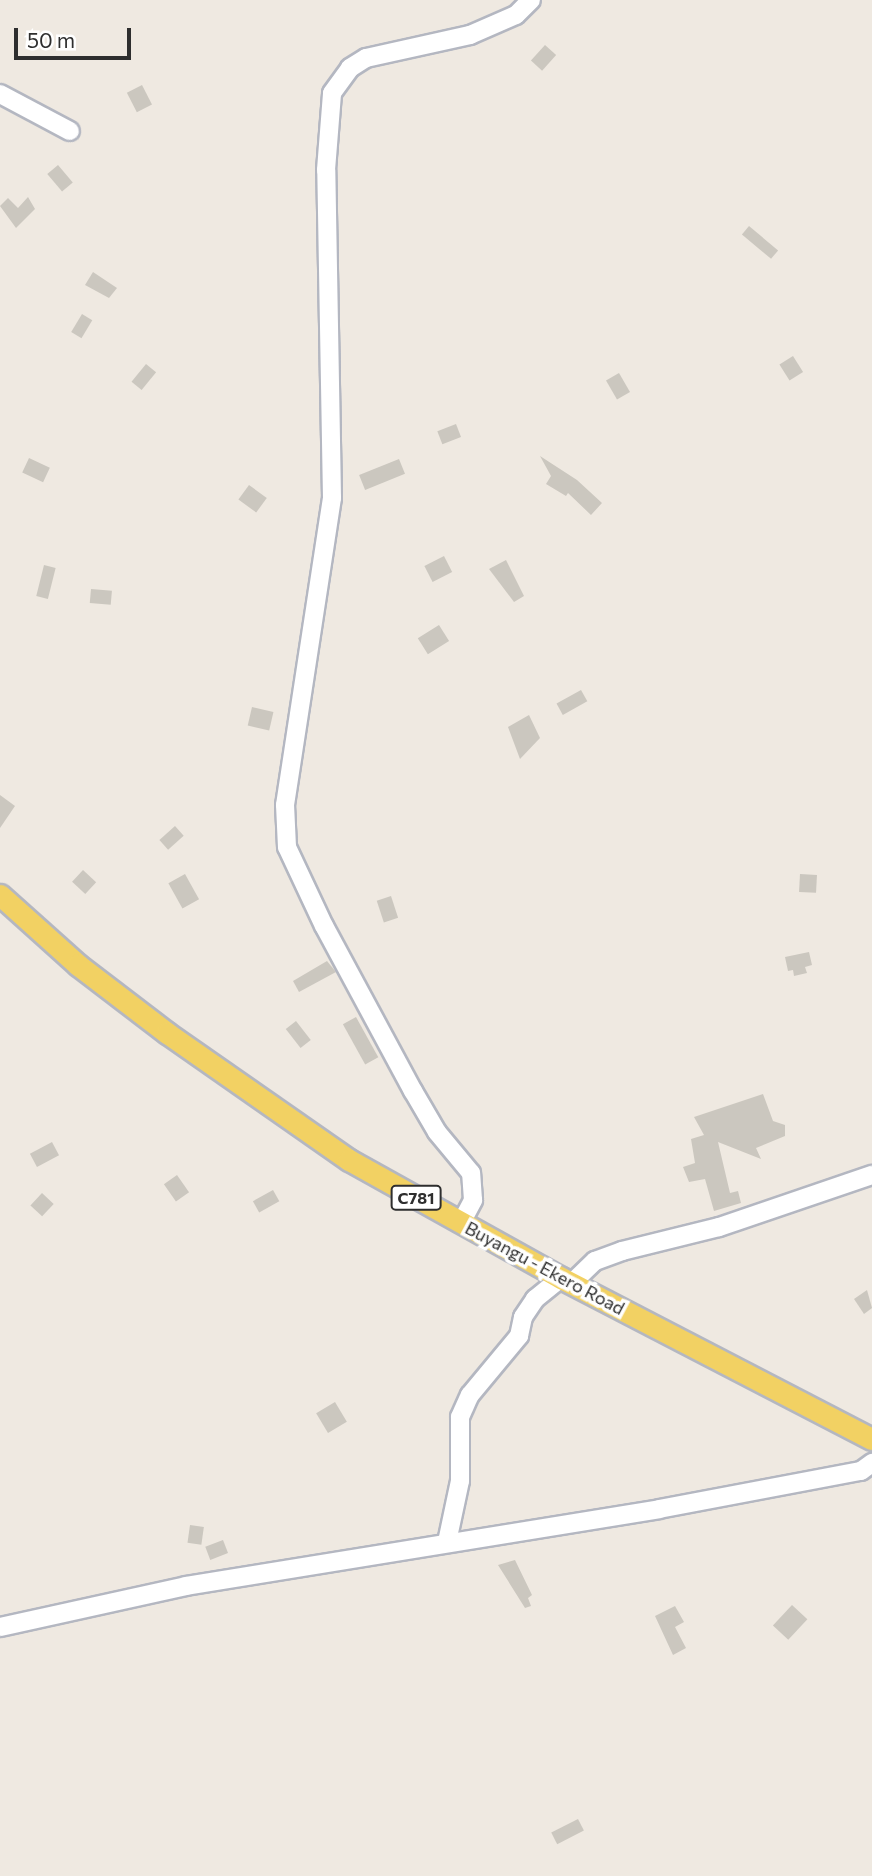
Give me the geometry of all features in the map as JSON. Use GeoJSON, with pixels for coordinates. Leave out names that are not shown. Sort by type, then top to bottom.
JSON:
{"type":"FeatureCollection","features":[{"type":"Feature","properties":{"kind":"main road","name":"Buyangu - Ekero Road"},"geometry":{"type":"LineString","coordinates":[[0,895],[78,965],[196,1054],[349,1160],[567,1281],[872,1439]]}},
{"type":"Feature","properties":{"kind":"street"},"geometry":{"type":"LineString","coordinates":[[461,1223],[474,1200],[471,1173],[413,1091],[324,926],[287,847],[285,805],[332,498],[326,170],[332,93],[350,68],[366,58],[470,35],[516,15],[531,0]]}},
{"type":"Feature","properties":{"kind":"street"},"geometry":{"type":"LineString","coordinates":[[0,94],[70,131]]}},
{"type":"Feature","properties":{"kind":"street"},"geometry":{"type":"LineString","coordinates":[[447,1542],[460,1481],[460,1417],[470,1395],[519,1336],[523,1317],[535,1299],[595,1261],[622,1251],[719,1227],[872,1175]]}},
{"type":"Feature","properties":{"kind":"street"},"geometry":{"type":"LineString","coordinates":[[0,1627],[186,1586],[659,1509],[861,1471],[872,1463]]}},
{"type":"Feature","properties":{"kind":"building"},"geometry":{"type":"Polygon","coordinates":[[[545,45],[556,55],[542,71],[531,61],[545,45]]]}},
{"type":"Feature","properties":{"kind":"building"},"geometry":{"type":"Polygon","coordinates":[[[142,85],[152,105],[137,112],[127,93],[142,85]]]}},
{"type":"Feature","properties":{"kind":"building"},"geometry":{"type":"Polygon","coordinates":[[[58,165],[73,183],[62,192],[47,174],[58,165]]]}},
{"type":"Feature","properties":{"kind":"building"},"geometry":{"type":"Polygon","coordinates":[[[28,197],[35,209],[16,228],[0,206],[8,198],[18,208],[28,197]]]}},
{"type":"Feature","properties":{"kind":"building"},"geometry":{"type":"Polygon","coordinates":[[[749,226],[778,250],[771,259],[742,234],[749,226]]]}},
{"type":"Feature","properties":{"kind":"building"},"geometry":{"type":"Polygon","coordinates":[[[93,272],[117,288],[109,298],[85,285],[93,272]]]}},
{"type":"Feature","properties":{"kind":"building"},"geometry":{"type":"Polygon","coordinates":[[[82,314],[92,320],[81,338],[71,332],[82,314]]]}},
{"type":"Feature","properties":{"kind":"building"},"geometry":{"type":"Polygon","coordinates":[[[793,356],[803,372],[789,381],[779,364],[793,356]]]}},
{"type":"Feature","properties":{"kind":"building"},"geometry":{"type":"Polygon","coordinates":[[[146,364],[156,372],[142,390],[132,382],[146,364]]]}},
{"type":"Feature","properties":{"kind":"building"},"geometry":{"type":"Polygon","coordinates":[[[619,373],[630,392],[617,400],[606,380],[619,373]]]}},
{"type":"Feature","properties":{"kind":"building"},"geometry":{"type":"Polygon","coordinates":[[[456,424],[461,437],[442,444],[437,431],[456,424]]]}},
{"type":"Feature","properties":{"kind":"building"},"geometry":{"type":"Polygon","coordinates":[[[540,456],[577,480],[602,503],[591,515],[568,493],[566,496],[546,484],[551,476],[540,456]]]}},
{"type":"Feature","properties":{"kind":"building"},"geometry":{"type":"Polygon","coordinates":[[[29,458],[50,468],[43,482],[22,473],[29,458]]]}},
{"type":"Feature","properties":{"kind":"building"},"geometry":{"type":"Polygon","coordinates":[[[399,459],[405,474],[365,490],[359,475],[399,459]]]}},
{"type":"Feature","properties":{"kind":"building"},"geometry":{"type":"Polygon","coordinates":[[[249,485],[267,498],[256,512],[238,500],[249,485]]]}},
{"type":"Feature","properties":{"kind":"building"},"geometry":{"type":"Polygon","coordinates":[[[444,556],[452,572],[433,582],[424,566],[444,556]]]}},
{"type":"Feature","properties":{"kind":"building"},"geometry":{"type":"Polygon","coordinates":[[[506,560],[524,596],[514,602],[489,569],[506,560]]]}},
{"type":"Feature","properties":{"kind":"building"},"geometry":{"type":"Polygon","coordinates":[[[44,565],[56,568],[48,599],[36,596],[44,565]]]}},
{"type":"Feature","properties":{"kind":"building"},"geometry":{"type":"Polygon","coordinates":[[[91,589],[112,591],[111,605],[90,603],[91,589]]]}},
{"type":"Feature","properties":{"kind":"building"},"geometry":{"type":"Polygon","coordinates":[[[439,625],[449,641],[428,654],[418,638],[439,625]]]}},
{"type":"Feature","properties":{"kind":"building"},"geometry":{"type":"Polygon","coordinates":[[[581,690],[587,701],[563,715],[557,704],[581,690]]]}},
{"type":"Feature","properties":{"kind":"building"},"geometry":{"type":"Polygon","coordinates":[[[252,707],[273,712],[269,730],[248,726],[252,707]]]}},
{"type":"Feature","properties":{"kind":"building"},"geometry":{"type":"Polygon","coordinates":[[[529,715],[540,738],[520,759],[508,727],[529,715]]]}},
{"type":"Feature","properties":{"kind":"building"},"geometry":{"type":"Polygon","coordinates":[[[0,795],[15,806],[0,828],[0,795]]]}},
{"type":"Feature","properties":{"kind":"building"},"geometry":{"type":"Polygon","coordinates":[[[175,826],[184,836],[168,850],[159,840],[175,826]]]}},
{"type":"Feature","properties":{"kind":"building"},"geometry":{"type":"Polygon","coordinates":[[[83,870],[96,882],[85,894],[72,882],[83,870]]]}},
{"type":"Feature","properties":{"kind":"building"},"geometry":{"type":"Polygon","coordinates":[[[185,874],[199,899],[182,909],[168,883],[185,874]]]}},
{"type":"Feature","properties":{"kind":"building"},"geometry":{"type":"Polygon","coordinates":[[[800,874],[817,875],[816,893],[799,892],[800,874]]]}},
{"type":"Feature","properties":{"kind":"building"},"geometry":{"type":"Polygon","coordinates":[[[391,896],[398,918],[384,923],[377,901],[391,896]]]}},
{"type":"Feature","properties":{"kind":"building"},"geometry":{"type":"Polygon","coordinates":[[[809,952],[812,965],[805,967],[807,973],[794,976],[793,970],[788,971],[785,957],[809,952]]]}},
{"type":"Feature","properties":{"kind":"building"},"geometry":{"type":"Polygon","coordinates":[[[327,961],[336,972],[299,992],[293,981],[327,961]]]}},
{"type":"Feature","properties":{"kind":"building"},"geometry":{"type":"Polygon","coordinates":[[[356,1017],[378,1057],[365,1065],[343,1024],[356,1017]]]}},
{"type":"Feature","properties":{"kind":"building"},"geometry":{"type":"Polygon","coordinates":[[[296,1021],[311,1040],[301,1048],[286,1029],[296,1021]]]}},
{"type":"Feature","properties":{"kind":"building"},"geometry":{"type":"Polygon","coordinates":[[[763,1094],[773,1121],[785,1125],[785,1136],[756,1148],[761,1159],[718,1142],[730,1193],[738,1191],[741,1203],[714,1211],[705,1179],[689,1182],[683,1167],[695,1163],[691,1139],[704,1135],[694,1117],[763,1094]]]}},
{"type":"Feature","properties":{"kind":"building"},"geometry":{"type":"Polygon","coordinates":[[[52,1142],[59,1155],[37,1167],[30,1154],[52,1142]]]}},
{"type":"Feature","properties":{"kind":"building"},"geometry":{"type":"Polygon","coordinates":[[[177,1175],[189,1192],[176,1201],[164,1184],[177,1175]]]}},
{"type":"Feature","properties":{"kind":"building"},"geometry":{"type":"Polygon","coordinates":[[[273,1190],[279,1201],[259,1213],[253,1201],[273,1190]]]}},
{"type":"Feature","properties":{"kind":"building"},"geometry":{"type":"Polygon","coordinates":[[[42,1193],[54,1204],[42,1216],[30,1205],[42,1193]]]}},
{"type":"Feature","properties":{"kind":"building"},"geometry":{"type":"Polygon","coordinates":[[[867,1290],[872,1308],[864,1314],[854,1299],[867,1290]]]}},
{"type":"Feature","properties":{"kind":"building"},"geometry":{"type":"Polygon","coordinates":[[[335,1402],[347,1422],[328,1433],[316,1413],[335,1402]]]}},
{"type":"Feature","properties":{"kind":"building"},"geometry":{"type":"Polygon","coordinates":[[[190,1525],[204,1527],[201,1545],[187,1543],[190,1525]]]}},
{"type":"Feature","properties":{"kind":"building"},"geometry":{"type":"Polygon","coordinates":[[[223,1540],[228,1553],[210,1560],[205,1547],[223,1540]]]}},
{"type":"Feature","properties":{"kind":"building"},"geometry":{"type":"Polygon","coordinates":[[[515,1560],[532,1595],[528,1598],[531,1606],[525,1608],[498,1565],[515,1560]]]}},
{"type":"Feature","properties":{"kind":"building"},"geometry":{"type":"Polygon","coordinates":[[[792,1605],[807,1619],[788,1640],[773,1625],[792,1605]]]}},
{"type":"Feature","properties":{"kind":"building"},"geometry":{"type":"Polygon","coordinates":[[[675,1606],[684,1622],[675,1627],[686,1648],[673,1655],[655,1616],[675,1606]]]}},
{"type":"Feature","properties":{"kind":"building"},"geometry":{"type":"Polygon","coordinates":[[[578,1819],[584,1831],[557,1844],[551,1833],[578,1819]]]}}]}
